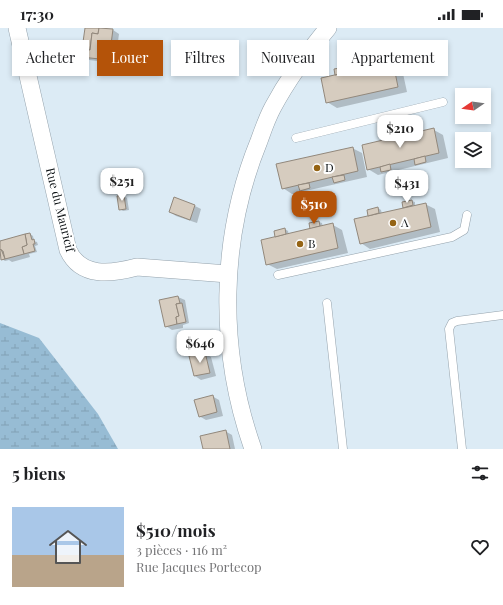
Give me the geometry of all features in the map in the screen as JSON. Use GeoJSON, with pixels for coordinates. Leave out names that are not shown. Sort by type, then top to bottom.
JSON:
{"type":"FeatureCollection","features":[{"type":"Feature","properties":{"kind":"street","name":"Rue du Mauricif"},"geometry":{"type":"LineString","coordinates":[[17,28],[68,250],[72,259],[77,264],[96,272],[127,270],[137,267],[228,274]]}},
{"type":"Feature","properties":{"kind":"street"},"geometry":{"type":"LineString","coordinates":[[253,449],[241,410],[230,349],[228,323],[229,255],[244,182],[272,109],[292,75],[328,28]]}},
{"type":"Feature","properties":{"kind":"lane"},"geometry":{"type":"LineString","coordinates":[[296,138],[443,102]]}},
{"type":"Feature","properties":{"kind":"lane"},"geometry":{"type":"LineString","coordinates":[[278,275],[452,237],[464,230],[467,215]]}},
{"type":"Feature","properties":{"kind":"lane"},"geometry":{"type":"LineString","coordinates":[[327,303],[343,449]]}},
{"type":"Feature","properties":{"kind":"lane"},"geometry":{"type":"LineString","coordinates":[[462,449],[449,329],[452,323],[456,321],[503,315]]}},
{"type":"Feature","properties":{"kind":"green space"},"geometry":{"type":"Polygon","coordinates":[[[0,323],[39,338],[98,414],[118,449],[0,449],[0,323]]]}},
{"type":"Feature","properties":{"kind":"building"},"geometry":{"type":"Polygon","coordinates":[[[85,28],[99,28],[98,34],[92,33],[90,50],[89,40],[83,40],[85,28]]]}},
{"type":"Feature","properties":{"kind":"building"},"geometry":{"type":"Polygon","coordinates":[[[99,28],[113,29],[112,40],[97,40],[97,59],[89,58],[92,33],[98,34],[99,28]]]}},
{"type":"Feature","properties":{"kind":"building"},"geometry":{"type":"Polygon","coordinates":[[[337,68],[337,74],[335,75],[334,69],[337,68]]]}},
{"type":"Feature","properties":{"kind":"building"},"geometry":{"type":"Polygon","coordinates":[[[337,74],[337,76],[396,76],[398,87],[326,103],[321,78],[337,74]]]}},
{"type":"Feature","properties":{"kind":"building"},"geometry":{"type":"Polygon","coordinates":[[[434,128],[439,153],[367,170],[362,145],[434,128]]]}},
{"type":"Feature","properties":{"kind":"building","name":"D"},"geometry":{"type":"Polygon","coordinates":[[[353,147],[358,171],[282,189],[276,164],[353,147]]]}},
{"type":"Feature","properties":{"kind":"building"},"geometry":{"type":"Polygon","coordinates":[[[425,156],[426,162],[415,165],[414,159],[425,156]]]}},
{"type":"Feature","properties":{"kind":"building"},"geometry":{"type":"Polygon","coordinates":[[[390,164],[391,170],[381,172],[380,167],[390,164]]]}},
{"type":"Feature","properties":{"kind":"building"},"geometry":{"type":"Polygon","coordinates":[[[344,175],[345,180],[334,183],[332,177],[344,175]]]}},
{"type":"Feature","properties":{"kind":"building"},"geometry":{"type":"Polygon","coordinates":[[[309,183],[310,188],[300,191],[298,185],[309,183]]]}},
{"type":"Feature","properties":{"kind":"building"},"geometry":{"type":"Polygon","coordinates":[[[124,195],[126,209],[119,210],[117,196],[124,195]]]}},
{"type":"Feature","properties":{"kind":"building"},"geometry":{"type":"Polygon","coordinates":[[[174,197],[195,205],[190,220],[169,212],[174,197]]]}},
{"type":"Feature","properties":{"kind":"building"},"geometry":{"type":"Polygon","coordinates":[[[412,200],[413,205],[403,208],[402,202],[412,200]]]}},
{"type":"Feature","properties":{"kind":"building","name":"A"},"geometry":{"type":"Polygon","coordinates":[[[426,203],[431,227],[360,244],[354,219],[426,203]]]}},
{"type":"Feature","properties":{"kind":"building"},"geometry":{"type":"Polygon","coordinates":[[[378,207],[379,213],[368,216],[367,210],[378,207]]]}},
{"type":"Feature","properties":{"kind":"building"},"geometry":{"type":"Polygon","coordinates":[[[319,221],[320,226],[310,229],[309,223],[319,221]]]}},
{"type":"Feature","properties":{"kind":"building","name":"B"},"geometry":{"type":"Polygon","coordinates":[[[333,223],[338,248],[266,265],[261,240],[333,223]]]}},
{"type":"Feature","properties":{"kind":"building"},"geometry":{"type":"Polygon","coordinates":[[[285,228],[286,234],[275,237],[274,231],[285,228]]]}},
{"type":"Feature","properties":{"kind":"building"},"geometry":{"type":"Polygon","coordinates":[[[30,233],[32,240],[34,239],[35,244],[33,244],[35,251],[24,254],[22,247],[27,245],[25,234],[30,233]]]}},
{"type":"Feature","properties":{"kind":"building"},"geometry":{"type":"Polygon","coordinates":[[[25,234],[27,245],[22,247],[24,254],[5,259],[3,251],[0,250],[0,241],[25,234]]]}},
{"type":"Feature","properties":{"kind":"building"},"geometry":{"type":"Polygon","coordinates":[[[1,249],[5,259],[1,260],[0,250],[1,249]]]}},
{"type":"Feature","properties":{"kind":"building"},"geometry":{"type":"Polygon","coordinates":[[[178,296],[180,303],[176,304],[179,316],[176,317],[177,324],[165,327],[159,300],[178,296]]]}},
{"type":"Feature","properties":{"kind":"building"},"geometry":{"type":"Polygon","coordinates":[[[182,303],[186,322],[177,324],[176,317],[179,316],[176,304],[182,303]]]}},
{"type":"Feature","properties":{"kind":"building"},"geometry":{"type":"Polygon","coordinates":[[[205,352],[210,373],[194,376],[189,356],[205,352]]]}},
{"type":"Feature","properties":{"kind":"building"},"geometry":{"type":"Polygon","coordinates":[[[213,395],[217,412],[199,417],[194,400],[213,395]]]}},
{"type":"Feature","properties":{"kind":"building"},"geometry":{"type":"Polygon","coordinates":[[[226,430],[230,449],[203,449],[200,436],[226,430]]]}},
{"type":"Feature","properties":{"kind":"place","name":"D"},"geometry":{"type":"Point","coordinates":[317,168]}},
{"type":"Feature","properties":{"kind":"place","name":"A"},"geometry":{"type":"Point","coordinates":[393,223]}},
{"type":"Feature","properties":{"kind":"place","name":"B"},"geometry":{"type":"Point","coordinates":[300,244]}}]}
